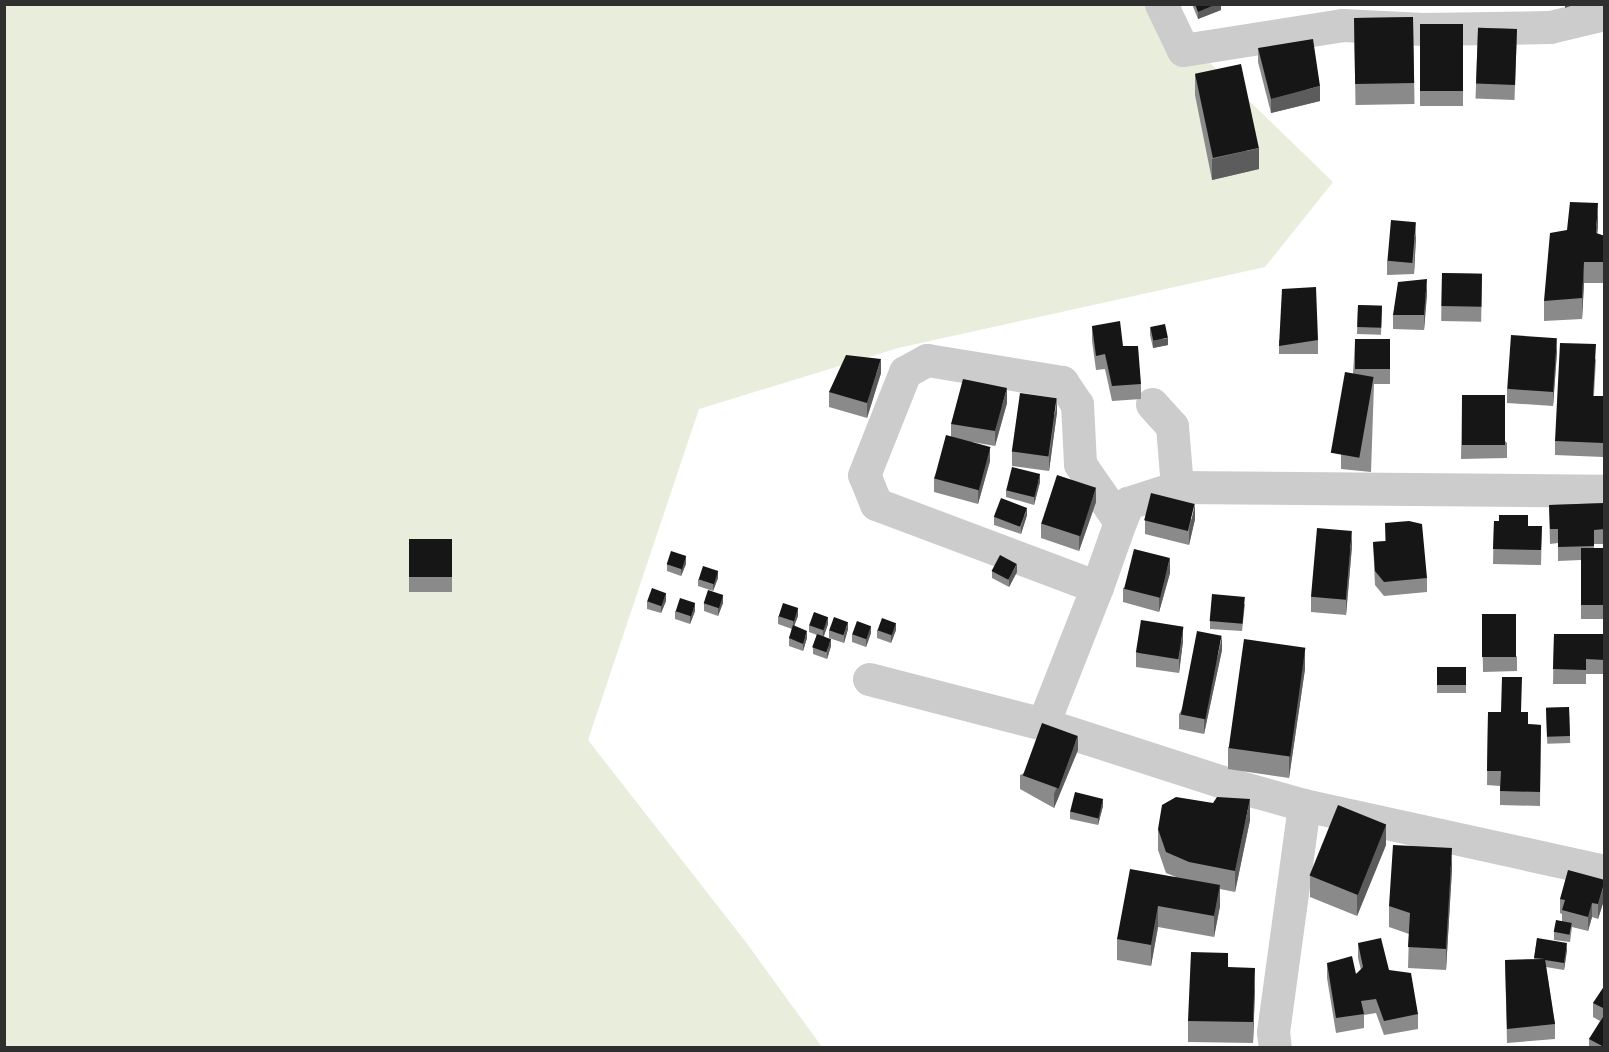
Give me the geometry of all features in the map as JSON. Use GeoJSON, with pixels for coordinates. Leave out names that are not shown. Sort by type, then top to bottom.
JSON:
{"type":"FeatureCollection","features":[{"type":"Feature","properties":{"kind":"street"},"geometry":{"type":"LineString","coordinates":[[1161,4],[1183,50],[1342,25],[1423,29],[1499,15],[1550,27],[1605,14]]}},
{"type":"Feature","properties":{"kind":"street"},"geometry":{"type":"LineString","coordinates":[[1097,587],[876,504],[864,475],[905,372],[927,360],[1062,382],[1077,404],[1080,464],[1120,522]]}},
{"type":"Feature","properties":{"kind":"street"},"geometry":{"type":"LineString","coordinates":[[1152,404],[1172,426],[1177,487]]}},
{"type":"Feature","properties":{"kind":"street"},"geometry":{"type":"LineString","coordinates":[[1043,724],[1128,503],[1177,487],[1605,491]]}},
{"type":"Feature","properties":{"kind":"street"},"geometry":{"type":"LineString","coordinates":[[869,679],[1043,724],[1232,785],[1304,805],[1605,871]]}},
{"type":"Feature","properties":{"kind":"street"},"geometry":{"type":"LineString","coordinates":[[1275,1047],[1273,1032],[1304,805]]}},
{"type":"Feature","properties":{"kind":"green space"},"geometry":{"type":"Polygon","coordinates":[[[5,5],[1182,5],[1177,31],[1333,182],[1265,267],[898,348],[699,409],[588,740],[745,941],[822,1047],[5,1048],[5,5]]]}},
{"type":"Feature","properties":{"kind":"building"},"geometry":{"type":"Polygon","coordinates":[[[1195,4],[1217,4],[1198,12],[1195,4]]]}},
{"type":"Feature","properties":{"kind":"building"},"geometry":{"type":"Polygon","coordinates":[[[1413,17],[1414,83],[1355,84],[1354,18],[1413,17]]]}},
{"type":"Feature","properties":{"kind":"building"},"geometry":{"type":"Polygon","coordinates":[[[1420,24],[1463,24],[1463,91],[1420,91],[1420,24]]]}},
{"type":"Feature","properties":{"kind":"building"},"geometry":{"type":"Polygon","coordinates":[[[1478,28],[1517,29],[1515,85],[1476,84],[1478,28]]]}},
{"type":"Feature","properties":{"kind":"building"},"geometry":{"type":"Polygon","coordinates":[[[1313,39],[1320,86],[1271,99],[1258,48],[1313,39]]]}},
{"type":"Feature","properties":{"kind":"building"},"geometry":{"type":"Polygon","coordinates":[[[1241,64],[1259,148],[1213,158],[1195,74],[1241,64]]]}},
{"type":"Feature","properties":{"kind":"building"},"geometry":{"type":"Polygon","coordinates":[[[1570,202],[1598,203],[1596,233],[1605,236],[1605,262],[1584,262],[1582,298],[1544,301],[1550,233],[1567,230],[1570,202]]]}},
{"type":"Feature","properties":{"kind":"building"},"geometry":{"type":"Polygon","coordinates":[[[1391,220],[1416,222],[1412,263],[1387,261],[1391,220]]]}},
{"type":"Feature","properties":{"kind":"building"},"geometry":{"type":"Polygon","coordinates":[[[1442,273],[1482,274],[1481,307],[1441,306],[1442,273]]]}},
{"type":"Feature","properties":{"kind":"building"},"geometry":{"type":"Polygon","coordinates":[[[1427,279],[1424,315],[1393,315],[1398,282],[1427,279]]]}},
{"type":"Feature","properties":{"kind":"building"},"geometry":{"type":"Polygon","coordinates":[[[1316,287],[1318,340],[1279,346],[1282,289],[1316,287]]]}},
{"type":"Feature","properties":{"kind":"building"},"geometry":{"type":"Polygon","coordinates":[[[1358,305],[1382,306],[1381,328],[1357,327],[1358,305]]]}},
{"type":"Feature","properties":{"kind":"building"},"geometry":{"type":"Polygon","coordinates":[[[1120,321],[1123,346],[1138,346],[1141,384],[1112,386],[1105,354],[1096,356],[1092,326],[1120,321]]]}},
{"type":"Feature","properties":{"kind":"building"},"geometry":{"type":"Polygon","coordinates":[[[1165,324],[1168,338],[1153,341],[1150,327],[1165,324]]]}},
{"type":"Feature","properties":{"kind":"building"},"geometry":{"type":"Polygon","coordinates":[[[1511,335],[1557,338],[1553,392],[1507,389],[1511,335]]]}},
{"type":"Feature","properties":{"kind":"building"},"geometry":{"type":"Polygon","coordinates":[[[1355,339],[1390,339],[1390,369],[1355,369],[1355,339]]]}},
{"type":"Feature","properties":{"kind":"building"},"geometry":{"type":"Polygon","coordinates":[[[1560,343],[1596,344],[1593,396],[1605,396],[1603,443],[1555,441],[1560,343]]]}},
{"type":"Feature","properties":{"kind":"building"},"geometry":{"type":"Polygon","coordinates":[[[846,355],[881,359],[867,403],[829,392],[846,355]]]}},
{"type":"Feature","properties":{"kind":"building"},"geometry":{"type":"Polygon","coordinates":[[[1345,372],[1374,377],[1359,458],[1331,453],[1345,372]]]}},
{"type":"Feature","properties":{"kind":"building"},"geometry":{"type":"Polygon","coordinates":[[[963,379],[1007,388],[995,431],[951,424],[963,379]]]}},
{"type":"Feature","properties":{"kind":"building"},"geometry":{"type":"Polygon","coordinates":[[[1020,393],[1057,398],[1048,457],[1012,451],[1020,393]]]}},
{"type":"Feature","properties":{"kind":"building"},"geometry":{"type":"Polygon","coordinates":[[[1462,395],[1505,395],[1505,445],[1462,445],[1462,395]]]}},
{"type":"Feature","properties":{"kind":"building"},"geometry":{"type":"Polygon","coordinates":[[[946,435],[990,447],[979,490],[934,478],[946,435]]]}},
{"type":"Feature","properties":{"kind":"building"},"geometry":{"type":"Polygon","coordinates":[[[1012,467],[1040,474],[1034,497],[1006,490],[1012,467]]]}},
{"type":"Feature","properties":{"kind":"building"},"geometry":{"type":"Polygon","coordinates":[[[1057,475],[1096,488],[1080,536],[1041,524],[1057,475]]]}},
{"type":"Feature","properties":{"kind":"building"},"geometry":{"type":"Polygon","coordinates":[[[1151,493],[1195,504],[1188,531],[1144,520],[1151,493]]]}},
{"type":"Feature","properties":{"kind":"building"},"geometry":{"type":"Polygon","coordinates":[[[1001,498],[1027,508],[1020,527],[994,517],[1001,498]]]}},
{"type":"Feature","properties":{"kind":"building"},"geometry":{"type":"Polygon","coordinates":[[[1605,503],[1605,529],[1594,530],[1594,546],[1558,547],[1558,529],[1550,529],[1549,505],[1605,503]]]}},
{"type":"Feature","properties":{"kind":"building"},"geometry":{"type":"Polygon","coordinates":[[[1499,515],[1528,515],[1528,526],[1542,526],[1541,550],[1493,549],[1494,521],[1499,521],[1499,515]]]}},
{"type":"Feature","properties":{"kind":"building"},"geometry":{"type":"Polygon","coordinates":[[[1409,521],[1422,524],[1427,578],[1384,582],[1375,571],[1373,542],[1386,541],[1385,523],[1409,521]]]}},
{"type":"Feature","properties":{"kind":"building"},"geometry":{"type":"Polygon","coordinates":[[[1317,528],[1352,531],[1346,600],[1311,597],[1317,528]]]}},
{"type":"Feature","properties":{"kind":"building"},"geometry":{"type":"Polygon","coordinates":[[[409,539],[452,539],[452,577],[409,577],[409,539]]]}},
{"type":"Feature","properties":{"kind":"building"},"geometry":{"type":"Polygon","coordinates":[[[1581,548],[1604,548],[1604,605],[1581,605],[1581,548]]]}},
{"type":"Feature","properties":{"kind":"building"},"geometry":{"type":"Polygon","coordinates":[[[1134,549],[1170,558],[1160,598],[1124,589],[1134,549]]]}},
{"type":"Feature","properties":{"kind":"building"},"geometry":{"type":"Polygon","coordinates":[[[671,551],[686,556],[682,569],[667,564],[671,551]]]}},
{"type":"Feature","properties":{"kind":"building"},"geometry":{"type":"Polygon","coordinates":[[[1000,555],[1017,564],[1008,580],[992,571],[1000,555]]]}},
{"type":"Feature","properties":{"kind":"building"},"geometry":{"type":"Polygon","coordinates":[[[703,566],[718,571],[714,584],[699,579],[703,566]]]}},
{"type":"Feature","properties":{"kind":"building"},"geometry":{"type":"Polygon","coordinates":[[[652,588],[666,593],[661,606],[647,601],[652,588]]]}},
{"type":"Feature","properties":{"kind":"building"},"geometry":{"type":"Polygon","coordinates":[[[708,590],[723,595],[719,608],[704,603],[708,590]]]}},
{"type":"Feature","properties":{"kind":"building"},"geometry":{"type":"Polygon","coordinates":[[[1212,594],[1245,597],[1243,624],[1210,621],[1212,594]]]}},
{"type":"Feature","properties":{"kind":"building"},"geometry":{"type":"Polygon","coordinates":[[[680,598],[695,603],[691,616],[676,611],[680,598]]]}},
{"type":"Feature","properties":{"kind":"building"},"geometry":{"type":"Polygon","coordinates":[[[783,603],[798,608],[794,621],[779,616],[783,603]]]}},
{"type":"Feature","properties":{"kind":"building"},"geometry":{"type":"Polygon","coordinates":[[[814,612],[828,617],[823,630],[809,625],[814,612]]]}},
{"type":"Feature","properties":{"kind":"building"},"geometry":{"type":"Polygon","coordinates":[[[1482,614],[1516,614],[1516,657],[1482,657],[1482,614]]]}},
{"type":"Feature","properties":{"kind":"building"},"geometry":{"type":"Polygon","coordinates":[[[834,617],[848,622],[843,635],[829,630],[834,617]]]}},
{"type":"Feature","properties":{"kind":"building"},"geometry":{"type":"Polygon","coordinates":[[[882,618],[896,623],[892,635],[878,630],[882,618]]]}},
{"type":"Feature","properties":{"kind":"building"},"geometry":{"type":"Polygon","coordinates":[[[1141,620],[1183,627],[1178,659],[1136,653],[1141,620]]]}},
{"type":"Feature","properties":{"kind":"building"},"geometry":{"type":"Polygon","coordinates":[[[857,621],[871,626],[866,639],[852,634],[857,621]]]}},
{"type":"Feature","properties":{"kind":"building"},"geometry":{"type":"Polygon","coordinates":[[[793,625],[807,631],[803,644],[789,638],[793,625]]]}},
{"type":"Feature","properties":{"kind":"building"},"geometry":{"type":"Polygon","coordinates":[[[1197,631],[1222,636],[1205,719],[1181,714],[1197,631]]]}},
{"type":"Feature","properties":{"kind":"building"},"geometry":{"type":"Polygon","coordinates":[[[817,634],[831,639],[826,652],[812,647],[817,634]]]}},
{"type":"Feature","properties":{"kind":"building"},"geometry":{"type":"Polygon","coordinates":[[[1554,634],[1605,634],[1605,660],[1586,659],[1586,670],[1553,669],[1554,634]]]}},
{"type":"Feature","properties":{"kind":"building"},"geometry":{"type":"Polygon","coordinates":[[[1244,639],[1305,648],[1290,757],[1229,748],[1244,639]]]}},
{"type":"Feature","properties":{"kind":"building"},"geometry":{"type":"Polygon","coordinates":[[[1437,667],[1466,667],[1466,685],[1437,685],[1437,667]]]}},
{"type":"Feature","properties":{"kind":"building"},"geometry":{"type":"Polygon","coordinates":[[[1502,677],[1522,677],[1521,712],[1528,712],[1528,724],[1541,725],[1540,792],[1500,791],[1501,771],[1487,771],[1488,712],[1501,712],[1502,677]]]}},
{"type":"Feature","properties":{"kind":"building"},"geometry":{"type":"Polygon","coordinates":[[[1569,707],[1570,736],[1547,737],[1546,708],[1569,707]]]}},
{"type":"Feature","properties":{"kind":"building"},"geometry":{"type":"Polygon","coordinates":[[[1042,723],[1078,736],[1059,789],[1023,776],[1042,723]]]}},
{"type":"Feature","properties":{"kind":"building"},"geometry":{"type":"Polygon","coordinates":[[[1075,792],[1103,799],[1098,818],[1070,811],[1075,792]]]}},
{"type":"Feature","properties":{"kind":"building"},"geometry":{"type":"Polygon","coordinates":[[[1176,797],[1213,803],[1217,797],[1250,799],[1235,871],[1189,862],[1166,852],[1158,829],[1162,805],[1176,797]]]}},
{"type":"Feature","properties":{"kind":"building"},"geometry":{"type":"Polygon","coordinates":[[[1338,805],[1386,824],[1358,895],[1310,875],[1338,805]]]}},
{"type":"Feature","properties":{"kind":"building"},"geometry":{"type":"Polygon","coordinates":[[[1393,845],[1452,848],[1446,949],[1408,947],[1410,913],[1389,906],[1393,845]]]}},
{"type":"Feature","properties":{"kind":"building"},"geometry":{"type":"Polygon","coordinates":[[[1130,869],[1220,885],[1214,916],[1158,906],[1151,945],[1117,939],[1130,869]]]}},
{"type":"Feature","properties":{"kind":"building"},"geometry":{"type":"Polygon","coordinates":[[[1568,870],[1605,880],[1598,904],[1592,903],[1588,917],[1562,910],[1565,900],[1560,899],[1568,870]]]}},
{"type":"Feature","properties":{"kind":"building"},"geometry":{"type":"Polygon","coordinates":[[[1556,920],[1572,923],[1569,935],[1554,932],[1556,920]]]}},
{"type":"Feature","properties":{"kind":"building"},"geometry":{"type":"Polygon","coordinates":[[[1381,938],[1389,970],[1411,973],[1418,1014],[1384,1021],[1376,999],[1361,1001],[1364,1014],[1336,1018],[1327,963],[1352,956],[1356,974],[1363,967],[1358,943],[1381,938]]]}},
{"type":"Feature","properties":{"kind":"building"},"geometry":{"type":"Polygon","coordinates":[[[1537,938],[1567,943],[1564,963],[1534,958],[1537,938]]]}},
{"type":"Feature","properties":{"kind":"building"},"geometry":{"type":"Polygon","coordinates":[[[1191,952],[1228,953],[1228,967],[1255,968],[1253,1022],[1188,1021],[1191,952]]]}},
{"type":"Feature","properties":{"kind":"building"},"geometry":{"type":"Polygon","coordinates":[[[1545,959],[1555,1024],[1507,1029],[1505,960],[1545,959]]]}},
{"type":"Feature","properties":{"kind":"building"},"geometry":{"type":"Polygon","coordinates":[[[1605,985],[1605,1009],[1593,1003],[1605,985]]]}},
{"type":"Feature","properties":{"kind":"building"},"geometry":{"type":"Polygon","coordinates":[[[1605,1014],[1605,1047],[1604,1047],[1589,1039],[1605,1014]]]}}]}
